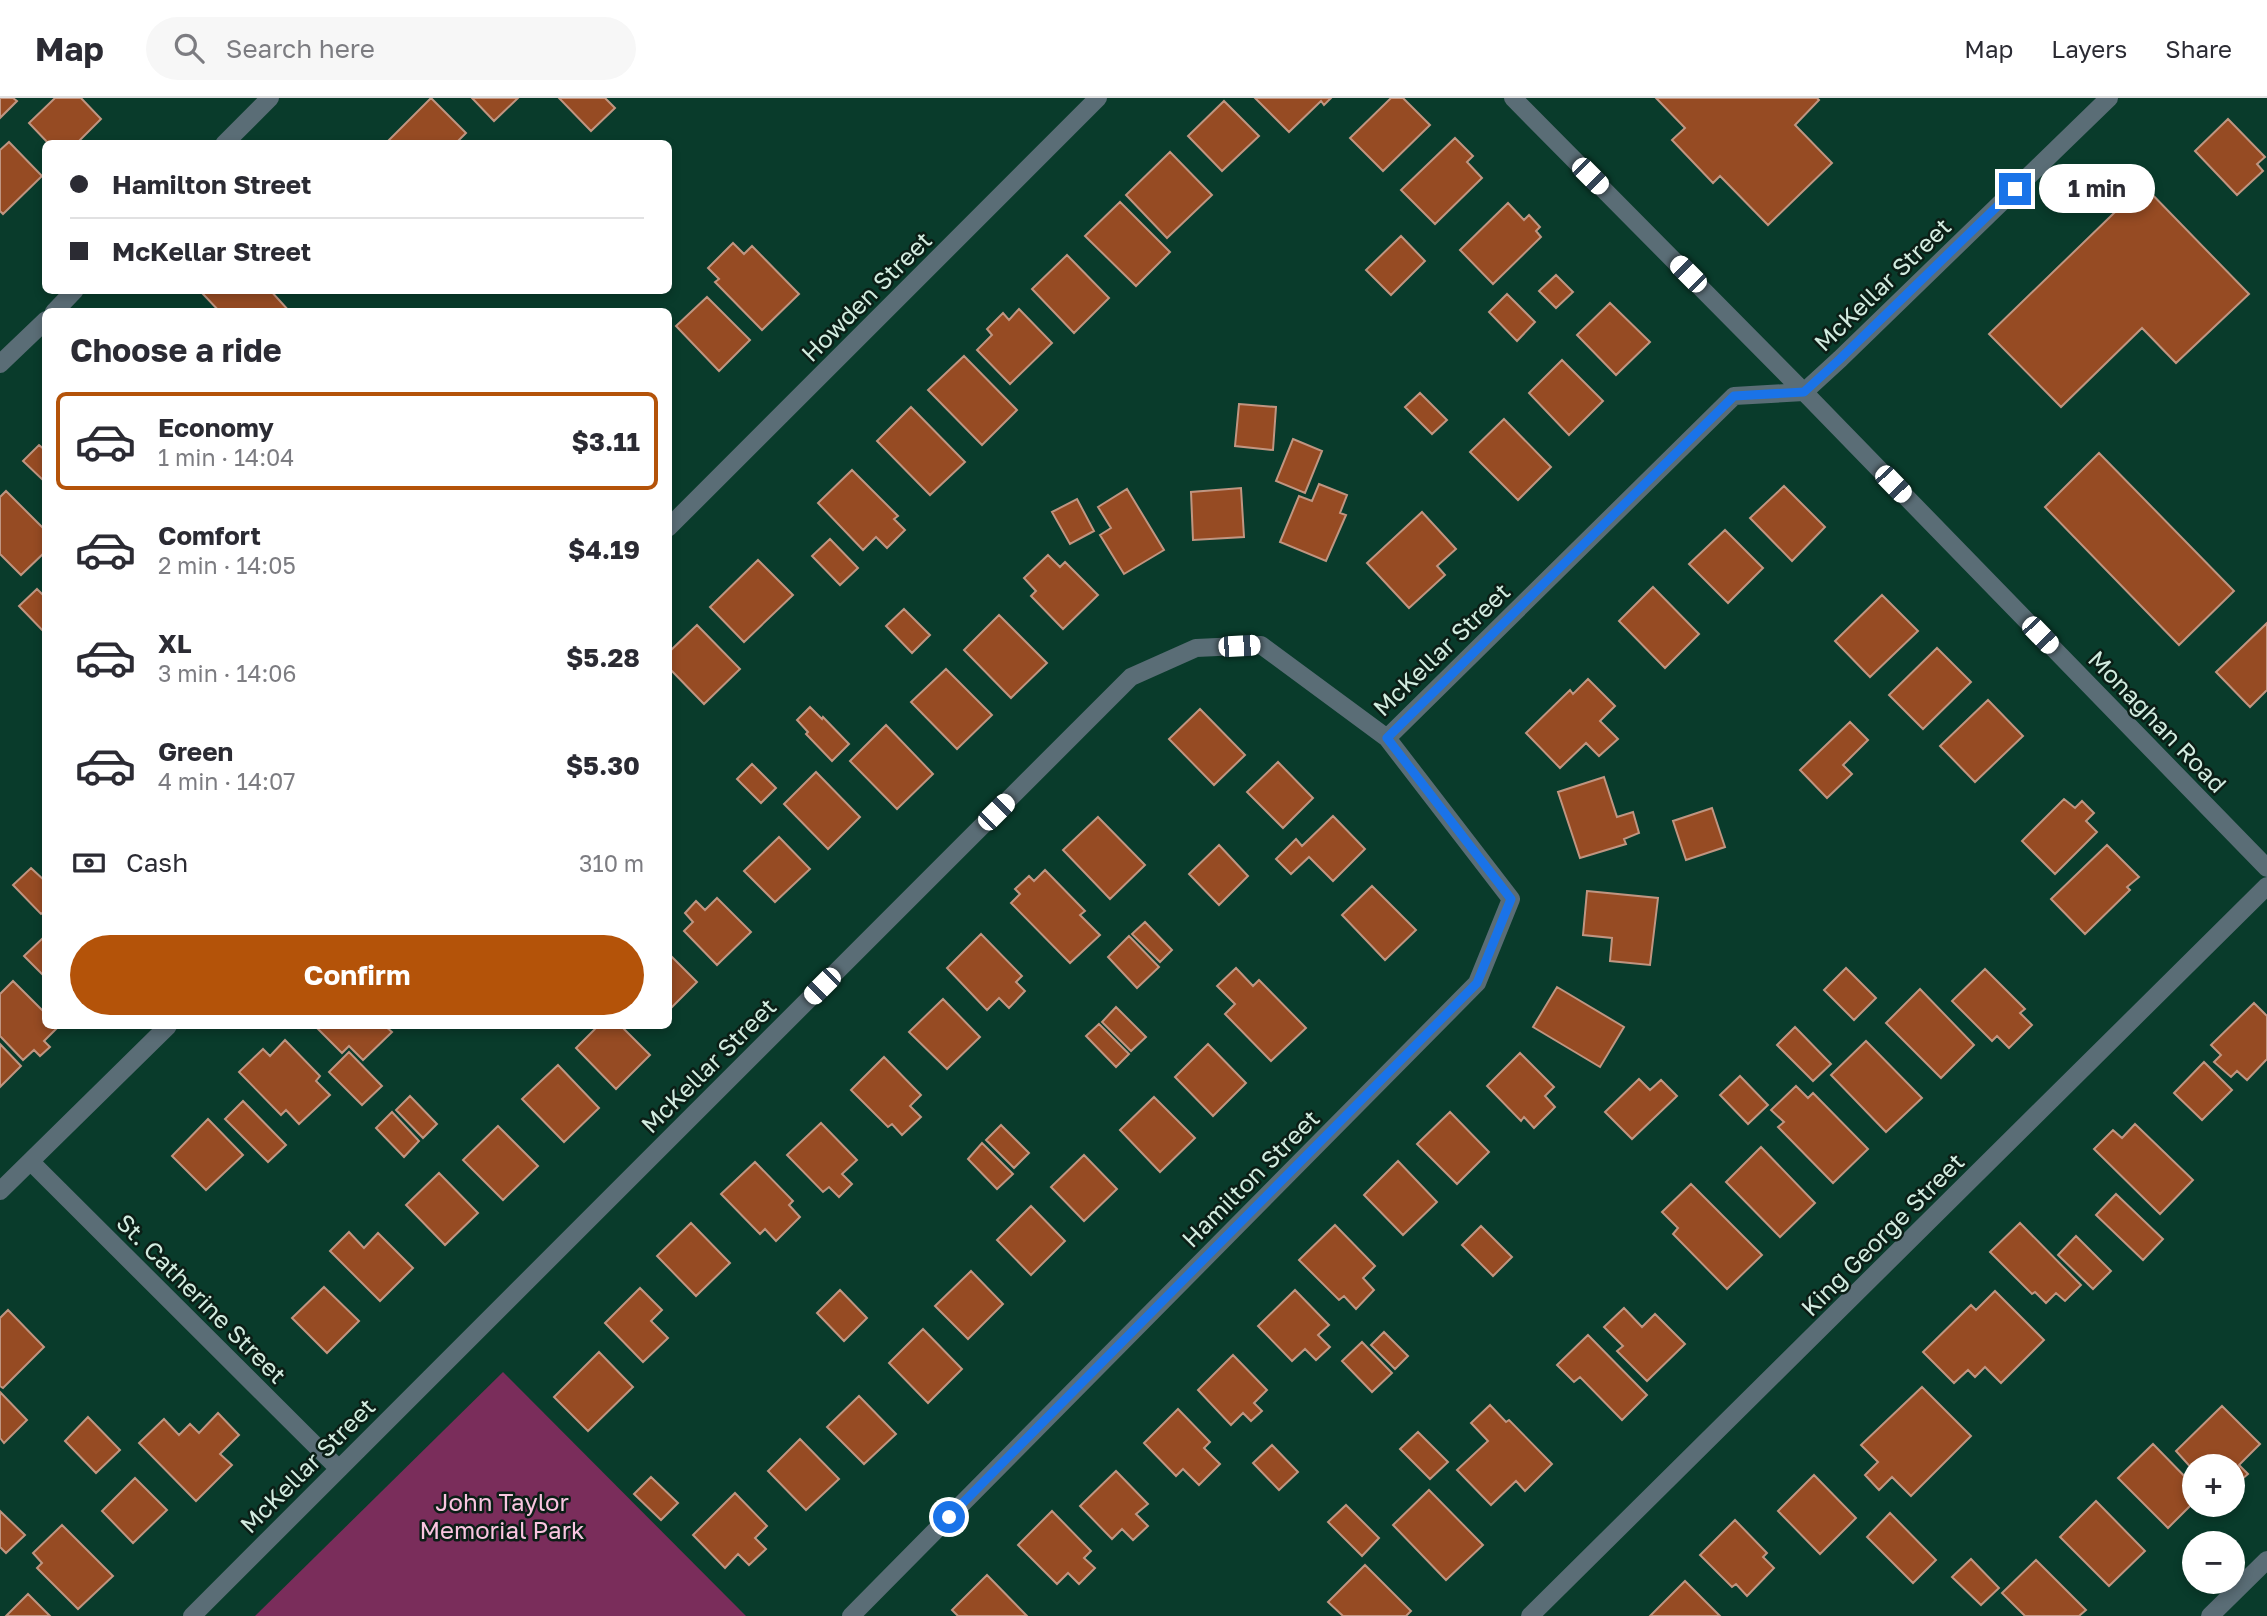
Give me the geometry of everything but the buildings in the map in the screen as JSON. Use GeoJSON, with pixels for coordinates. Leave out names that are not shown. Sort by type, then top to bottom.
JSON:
{"type":"FeatureCollection","features":[{"type":"Feature","properties":{"kind":"street"},"geometry":{"type":"LineString","coordinates":[[228,140],[270,98]]}},
{"type":"Feature","properties":{"kind":"street","name":"Howden Street"},"geometry":{"type":"LineString","coordinates":[[672,524],[1098,98]]}},
{"type":"Feature","properties":{"kind":"street","name":"Monaghan Road"},"geometry":{"type":"LineString","coordinates":[[1513,98],[1804,392],[2267,868]]}},
{"type":"Feature","properties":{"kind":"street","name":"McKellar Street"},"geometry":{"type":"LineString","coordinates":[[192,1616],[1131,677],[1196,648],[1261,645],[1387,738],[1734,396],[1804,392],[2109,98]]}},
{"type":"Feature","properties":{"kind":"street"},"geometry":{"type":"LineString","coordinates":[[58,308],[71,294]]}},
{"type":"Feature","properties":{"kind":"street"},"geometry":{"type":"LineString","coordinates":[[0,364],[42,324]]}},
{"type":"Feature","properties":{"kind":"street","name":"Hamilton Street"},"geometry":{"type":"LineString","coordinates":[[851,1616],[1477,983],[1511,899],[1387,738]]}},
{"type":"Feature","properties":{"kind":"street","name":"King George Street"},"geometry":{"type":"LineString","coordinates":[[1530,1616],[2267,886]]}},
{"type":"Feature","properties":{"kind":"street"},"geometry":{"type":"LineString","coordinates":[[0,1191],[165,1029]]}},
{"type":"Feature","properties":{"kind":"street","name":"St. Catherine Street"},"geometry":{"type":"LineString","coordinates":[[31,1162],[338,1468]]}},
{"type":"Feature","properties":{"kind":"street"},"geometry":{"type":"LineString","coordinates":[[2210,1616],[2267,1560]]}},
{"type":"Feature","properties":{"kind":"green space","name":"John Taylor Memorial Park"},"geometry":{"type":"Polygon","coordinates":[[[503,1372],[746,1616],[255,1616],[503,1372]]]}},
{"type":"Feature","properties":{"kind":"route"},"geometry":{"type":"LineString","coordinates":[[949,1517],[1477,983],[1511,899],[1387,738],[1734,396],[1804,392],[2015,189]]}}]}
